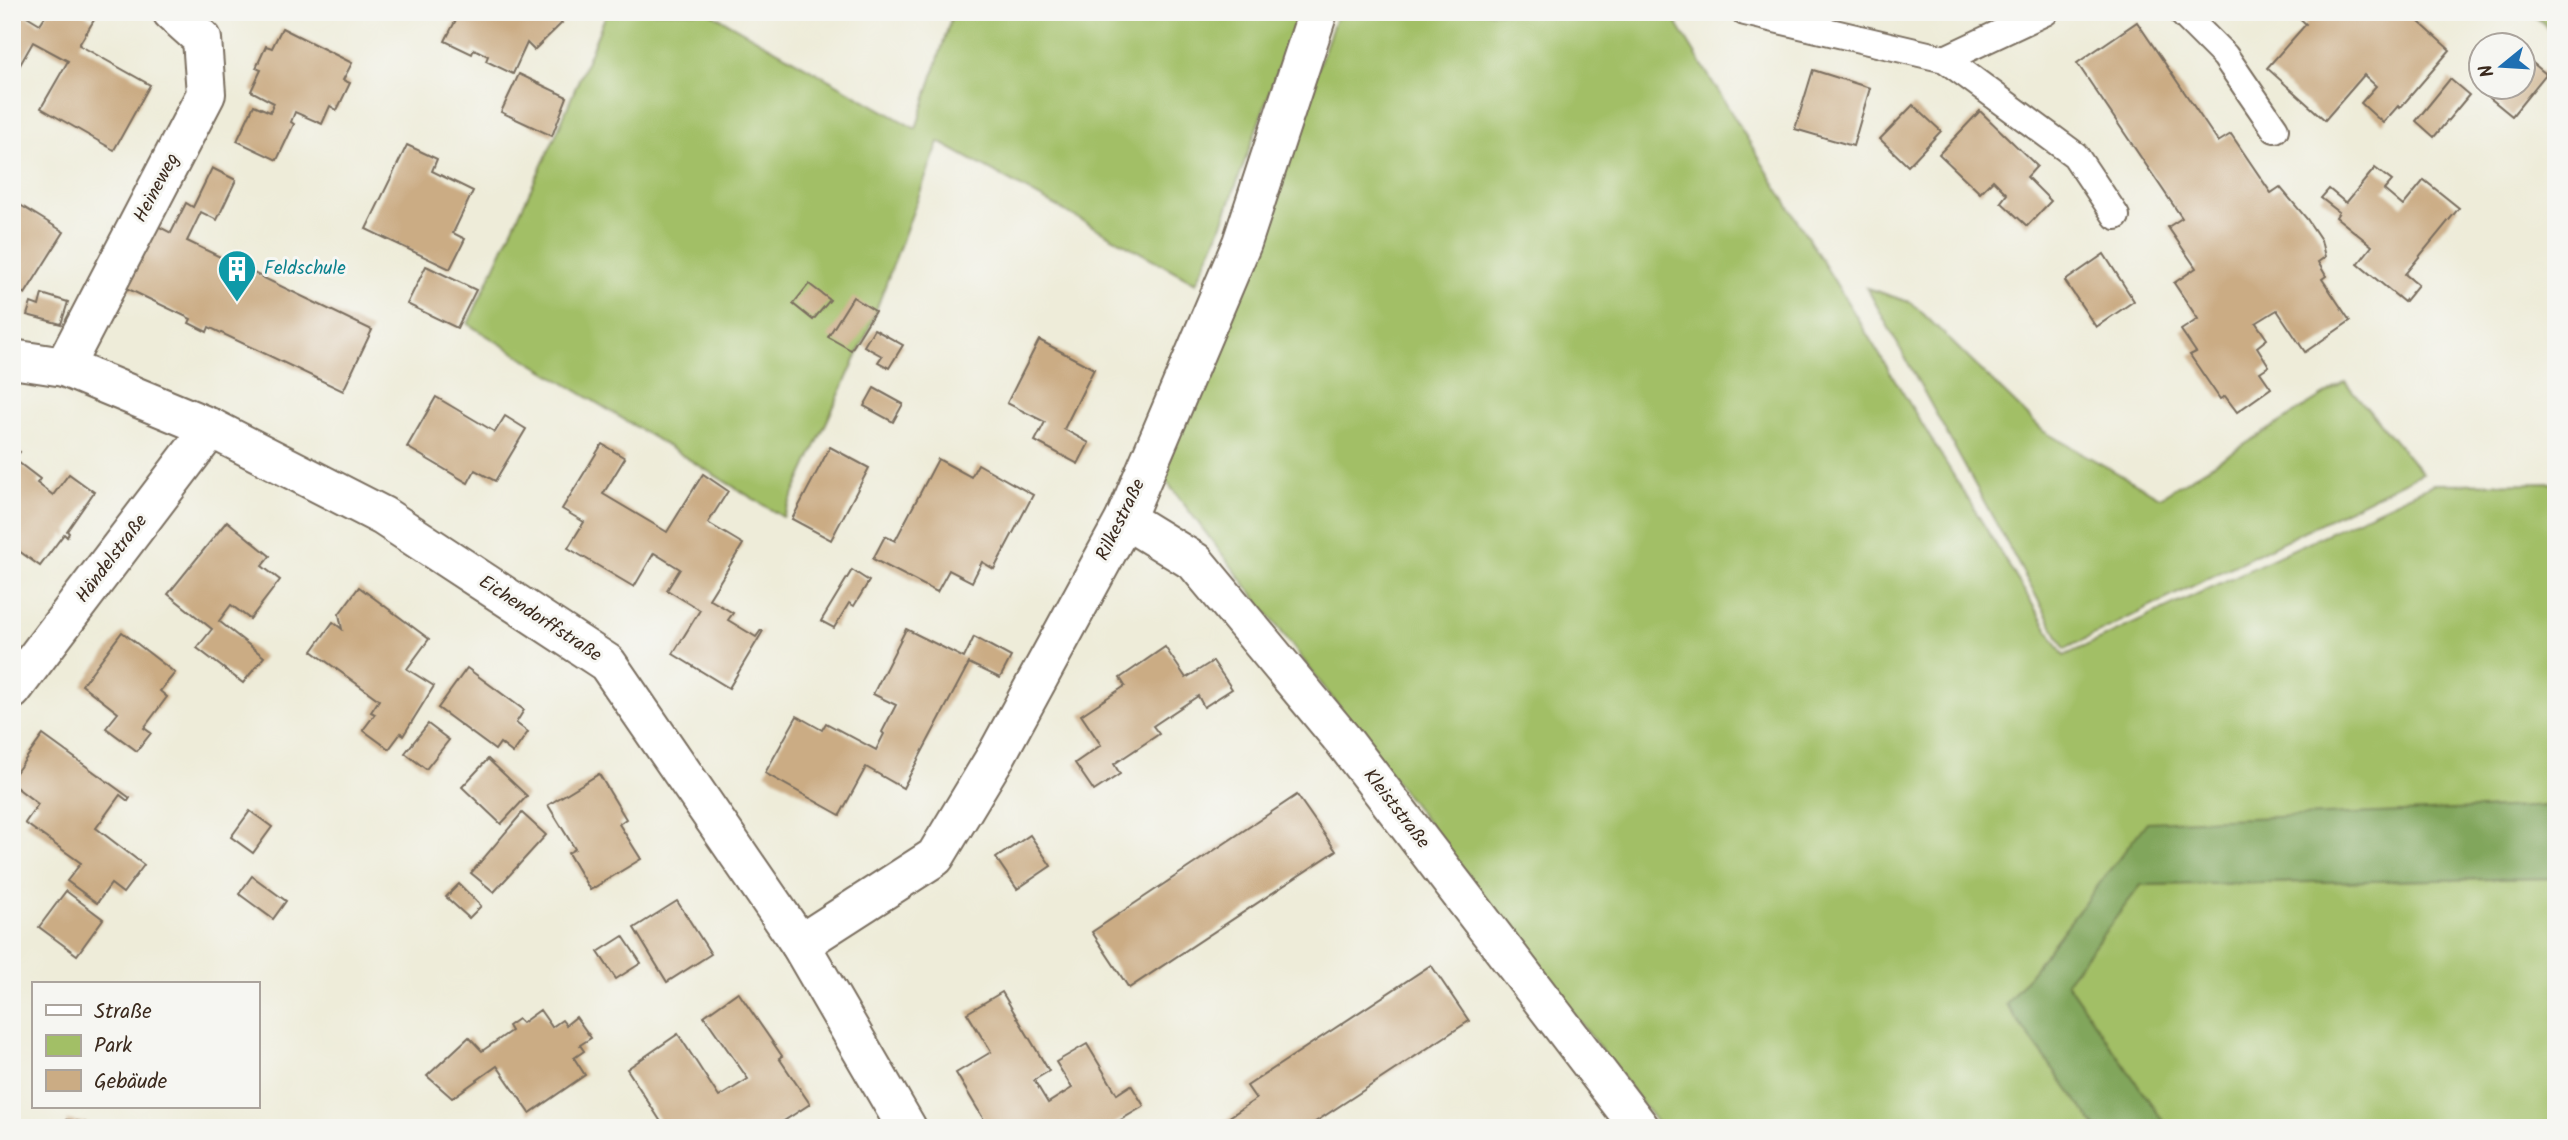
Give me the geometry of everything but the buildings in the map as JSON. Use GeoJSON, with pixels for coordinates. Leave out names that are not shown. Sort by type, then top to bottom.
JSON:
{"type":"FeatureCollection","features":[{"type":"Feature","properties":{"kind":"street","name":"Heineweg"},"geometry":{"type":"LineString","coordinates":[[64,367],[206,94],[202,39],[172,12]]}},
{"type":"Feature","properties":{"kind":"street","name":"Rilkestraße"},"geometry":{"type":"LineString","coordinates":[[800,944],[935,857],[996,756],[1125,519],[1242,243],[1318,12]]}},
{"type":"Feature","properties":{"kind":"street","name":"Eichendorffstraße"},"geometry":{"type":"LineString","coordinates":[[12,359],[64,367],[211,428],[383,516],[607,663],[800,944],[907,1128]]}},
{"type":"Feature","properties":{"kind":"street","name":"Händelstraße"},"geometry":{"type":"LineString","coordinates":[[12,690],[211,428]]}},
{"type":"Feature","properties":{"kind":"street","name":"Kleiststraße"},"geometry":{"type":"LineString","coordinates":[[1125,519],[1195,562],[1343,740],[1640,1128]]}},
{"type":"Feature","properties":{"kind":"lane"},"geometry":{"type":"LineString","coordinates":[[1745,12],[1945,59],[2075,155],[2116,216]]}},
{"type":"Feature","properties":{"kind":"lane"},"geometry":{"type":"LineString","coordinates":[[1945,59],[2045,12]]}},
{"type":"Feature","properties":{"kind":"lane"},"geometry":{"type":"LineString","coordinates":[[2181,12],[2225,56],[2275,129]]}},
{"type":"Feature","properties":{"kind":"green space"},"geometry":{"type":"Polygon","coordinates":[[[607,12],[709,12],[916,129],[953,12],[1299,12],[1218,235],[1196,283],[939,142],[867,334],[783,517],[468,324],[555,137],[607,12]]]}},
{"type":"Feature","properties":{"kind":"green space"},"geometry":{"type":"Polygon","coordinates":[[[1338,12],[1647,12],[1674,19],[2064,656],[2433,484],[2556,483],[2556,806],[2147,823],[2006,1005],[2097,1128],[1661,1128],[1157,469],[1249,260],[1338,12]]]}},
{"type":"Feature","properties":{"kind":"green space"},"geometry":{"type":"Polygon","coordinates":[[[2530,12],[2556,12],[2556,41],[2544,24],[2530,12]]]}},
{"type":"Feature","properties":{"kind":"green space"},"geometry":{"type":"Polygon","coordinates":[[[1867,288],[1912,303],[2043,431],[2160,497],[2345,382],[2422,473],[2065,649],[1867,288]]]}},
{"type":"Feature","properties":{"kind":"green space"},"geometry":{"type":"Polygon","coordinates":[[[2556,806],[2556,878],[2141,885],[2066,982],[2168,1128],[2097,1128],[2006,1005],[2147,822],[2556,806]]]}},
{"type":"Feature","properties":{"kind":"green space"},"geometry":{"type":"Polygon","coordinates":[[[2556,878],[2556,1128],[2168,1128],[2066,982],[2141,885],[2556,878]]]}},
{"type":"Feature","properties":{"kind":"place","name":"Feldschule"},"geometry":{"type":"Point","coordinates":[237,303]}}]}
